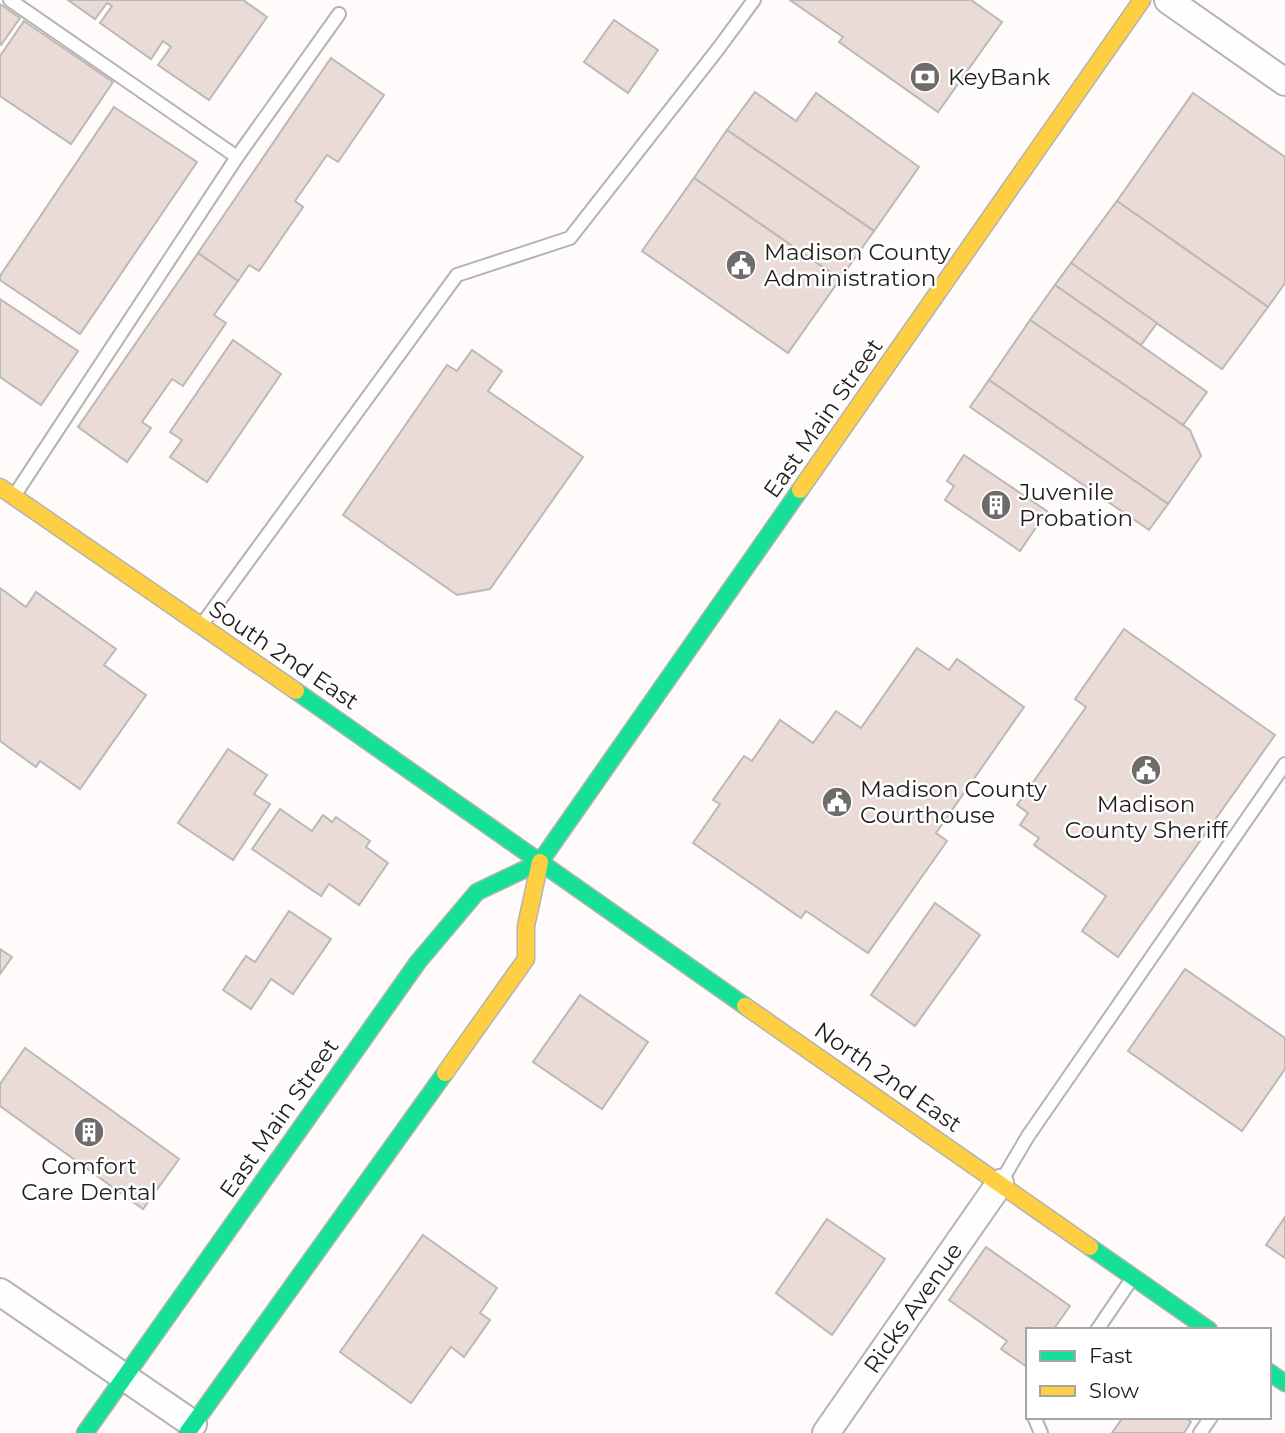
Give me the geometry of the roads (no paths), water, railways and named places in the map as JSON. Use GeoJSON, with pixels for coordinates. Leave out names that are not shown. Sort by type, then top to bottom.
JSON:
{"type":"FeatureCollection","features":[{"type":"Feature","properties":{"kind":"main road","name":"East Main Street"},"geometry":{"type":"LineString","coordinates":[[194,1430],[526,959],[526,926],[540,863],[1142,0]]}},
{"type":"Feature","properties":{"kind":"main road","name":"South 2nd East"},"geometry":{"type":"LineString","coordinates":[[7,492],[480,818],[540,863]]}},
{"type":"Feature","properties":{"kind":"main road","name":"East Main Street"},"geometry":{"type":"LineString","coordinates":[[85,1433],[418,962],[477,892],[540,863]]}},
{"type":"Feature","properties":{"kind":"main road","name":"North 2nd East"},"geometry":{"type":"LineString","coordinates":[[540,863],[1206,1328]]}},
{"type":"Feature","properties":{"kind":"street"},"geometry":{"type":"LineString","coordinates":[[1168,0],[1285,82]]}},
{"type":"Feature","properties":{"kind":"street","name":"Ricks Avenue"},"geometry":{"type":"LineString","coordinates":[[826,1433],[1000,1183]]}},
{"type":"Feature","properties":{"kind":"street"},"geometry":{"type":"LineString","coordinates":[[0,1292],[124,1377],[194,1430]]}},
{"type":"Feature","properties":{"kind":"lane"},"geometry":{"type":"LineString","coordinates":[[10,0],[237,157]]}},
{"type":"Feature","properties":{"kind":"lane"},"geometry":{"type":"LineString","coordinates":[[201,626],[457,275],[570,238],[718,50],[754,0]]}},
{"type":"Feature","properties":{"kind":"lane"},"geometry":{"type":"LineString","coordinates":[[7,492],[237,157],[340,14]]}},
{"type":"Feature","properties":{"kind":"lane"},"geometry":{"type":"LineString","coordinates":[[1000,1183],[1028,1136],[1285,764]]}},
{"type":"Feature","properties":{"kind":"lane"},"geometry":{"type":"LineString","coordinates":[[1098,1328],[1133,1277]]}},
{"type":"Feature","properties":{"kind":"lane"},"geometry":{"type":"LineString","coordinates":[[1035,1419],[1041,1433]]}},
{"type":"Feature","properties":{"kind":"place","name":"KeyBank"},"geometry":{"type":"Point","coordinates":[925,77]}},
{"type":"Feature","properties":{"kind":"place","name":"Madison County Administration"},"geometry":{"type":"Point","coordinates":[741,265]}},
{"type":"Feature","properties":{"kind":"place","name":"Juvenile Probation"},"geometry":{"type":"Point","coordinates":[996,505]}},
{"type":"Feature","properties":{"kind":"place","name":"Madison County Sheriff"},"geometry":{"type":"Point","coordinates":[1146,770]}},
{"type":"Feature","properties":{"kind":"place","name":"Madison County Courthouse"},"geometry":{"type":"Point","coordinates":[837,802]}},
{"type":"Feature","properties":{"kind":"place","name":"Comfort Care Dental"},"geometry":{"type":"Point","coordinates":[89,1132]}}]}
